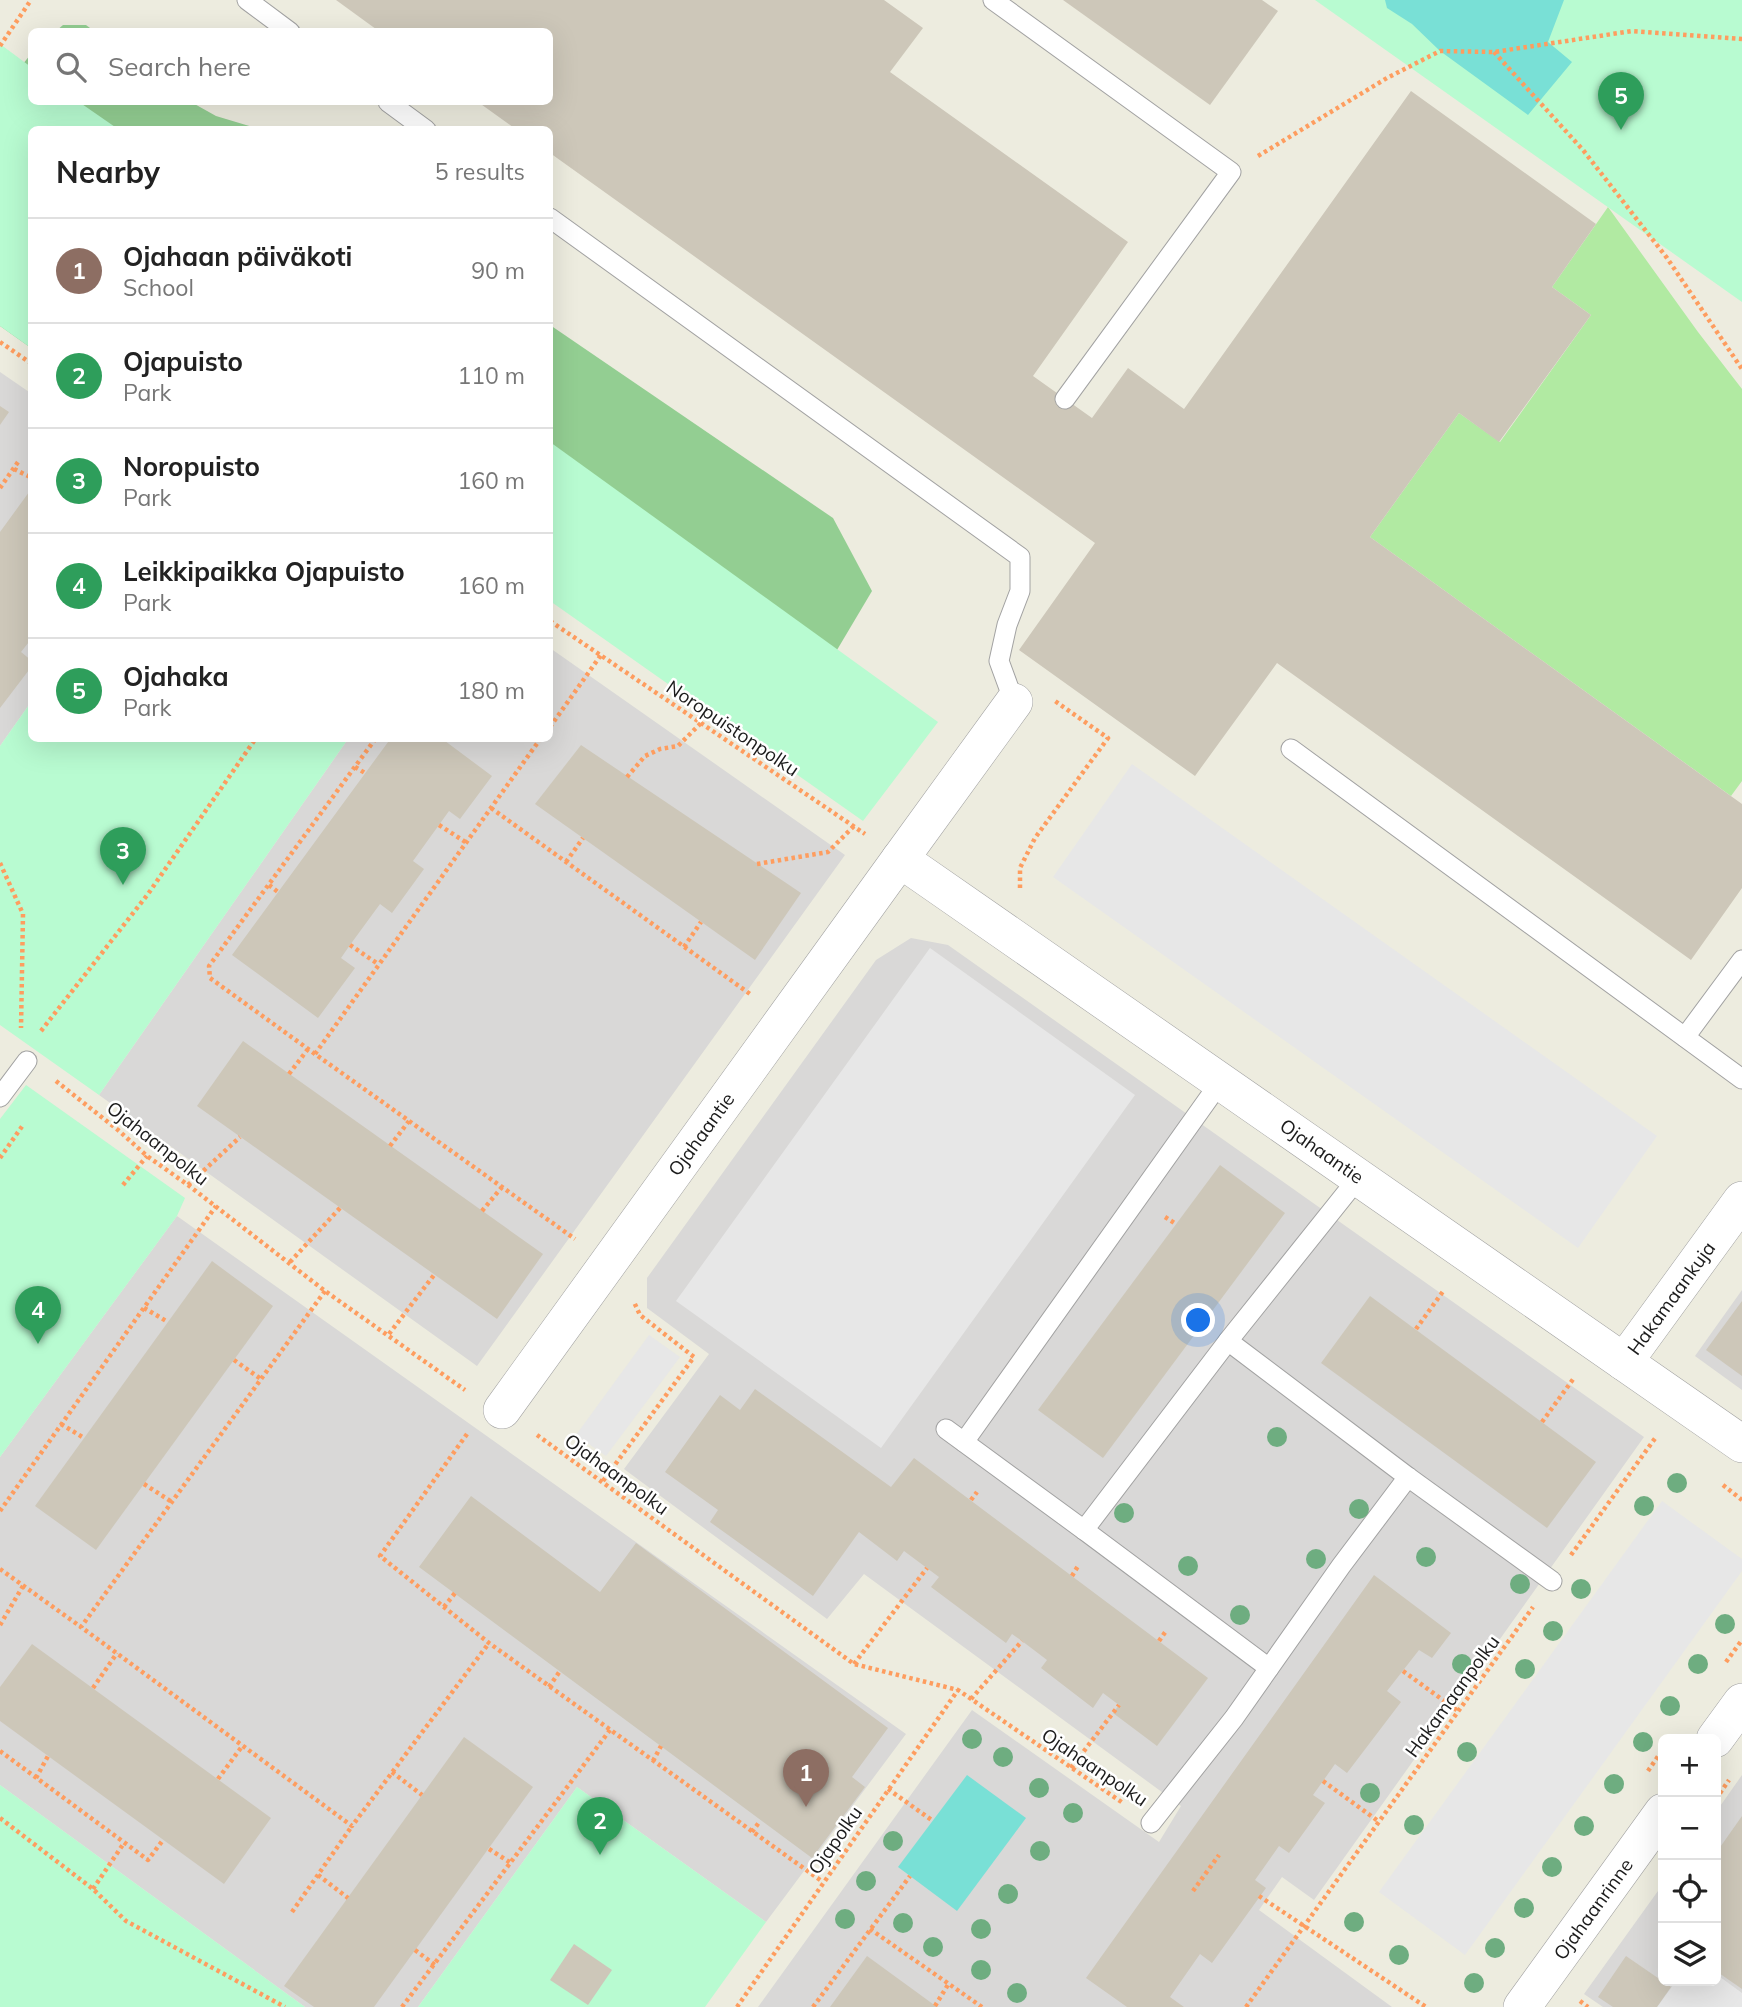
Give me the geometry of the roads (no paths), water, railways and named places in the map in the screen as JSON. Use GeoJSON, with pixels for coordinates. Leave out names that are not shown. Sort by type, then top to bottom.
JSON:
{"type":"FeatureCollection","features":[{"type":"Feature","properties":{"kind":"street","name":"Ojahaantie"},"geometry":{"type":"LineString","coordinates":[[495,1407],[1014,702]]}},
{"type":"Feature","properties":{"kind":"street","name":"Ojahaantie"},"geometry":{"type":"LineString","coordinates":[[900,859],[1742,1444]]}},
{"type":"Feature","properties":{"kind":"street","name":"Hakamaankuja"},"geometry":{"type":"LineString","coordinates":[[1624,1362],[1742,1200]]}},
{"type":"Feature","properties":{"kind":"street"},"geometry":{"type":"LineString","coordinates":[[1720,1734],[1742,1702]]}},
{"type":"Feature","properties":{"kind":"street","name":"Ojahaanrinne"},"geometry":{"type":"LineString","coordinates":[[1522,2007],[1658,1819]]}},
{"type":"Feature","properties":{"kind":"lane"},"geometry":{"type":"LineString","coordinates":[[247,0],[285,28]]}},
{"type":"Feature","properties":{"kind":"lane"},"geometry":{"type":"LineString","coordinates":[[993,0],[1231,172],[1066,400]]}},
{"type":"Feature","properties":{"kind":"lane"},"geometry":{"type":"LineString","coordinates":[[392,105],[421,126]]}},
{"type":"Feature","properties":{"kind":"lane"},"geometry":{"type":"LineString","coordinates":[[553,220],[1020,557],[1020,591],[1007,625],[999,661],[1014,702]]}},
{"type":"Feature","properties":{"kind":"lane"},"geometry":{"type":"LineString","coordinates":[[1291,748],[1742,1079]]}},
{"type":"Feature","properties":{"kind":"lane"},"geometry":{"type":"LineString","coordinates":[[1685,1037],[1742,960]]}},
{"type":"Feature","properties":{"kind":"lane"},"geometry":{"type":"LineString","coordinates":[[0,1097],[27,1061]]}},
{"type":"Feature","properties":{"kind":"lane"},"geometry":{"type":"LineString","coordinates":[[964,1442],[1221,1081]]}},
{"type":"Feature","properties":{"kind":"lane"},"geometry":{"type":"LineString","coordinates":[[1084,1530],[1228,1341],[1359,1177]]}},
{"type":"Feature","properties":{"kind":"lane"},"geometry":{"type":"LineString","coordinates":[[1228,1341],[1408,1477],[1552,1581]]}},
{"type":"Feature","properties":{"kind":"lane"},"geometry":{"type":"LineString","coordinates":[[946,1429],[1269,1668]]}},
{"type":"Feature","properties":{"kind":"lane"},"geometry":{"type":"LineString","coordinates":[[1152,1823],[1408,1477]]}},
{"type":"Feature","properties":{"kind":"place","name":"Ojahaka"},"geometry":{"type":"Point","coordinates":[1621,130]}},
{"type":"Feature","properties":{"kind":"place","name":"Noropuisto"},"geometry":{"type":"Point","coordinates":[123,885]}},
{"type":"Feature","properties":{"kind":"place","name":"Leikkipaikka Ojapuisto"},"geometry":{"type":"Point","coordinates":[38,1344]}},
{"type":"Feature","properties":{"kind":"place","name":"Ojahaan päiväkoti"},"geometry":{"type":"Point","coordinates":[806,1807]}},
{"type":"Feature","properties":{"kind":"place","name":"Ojapuisto"},"geometry":{"type":"Point","coordinates":[600,1855]}}]}
